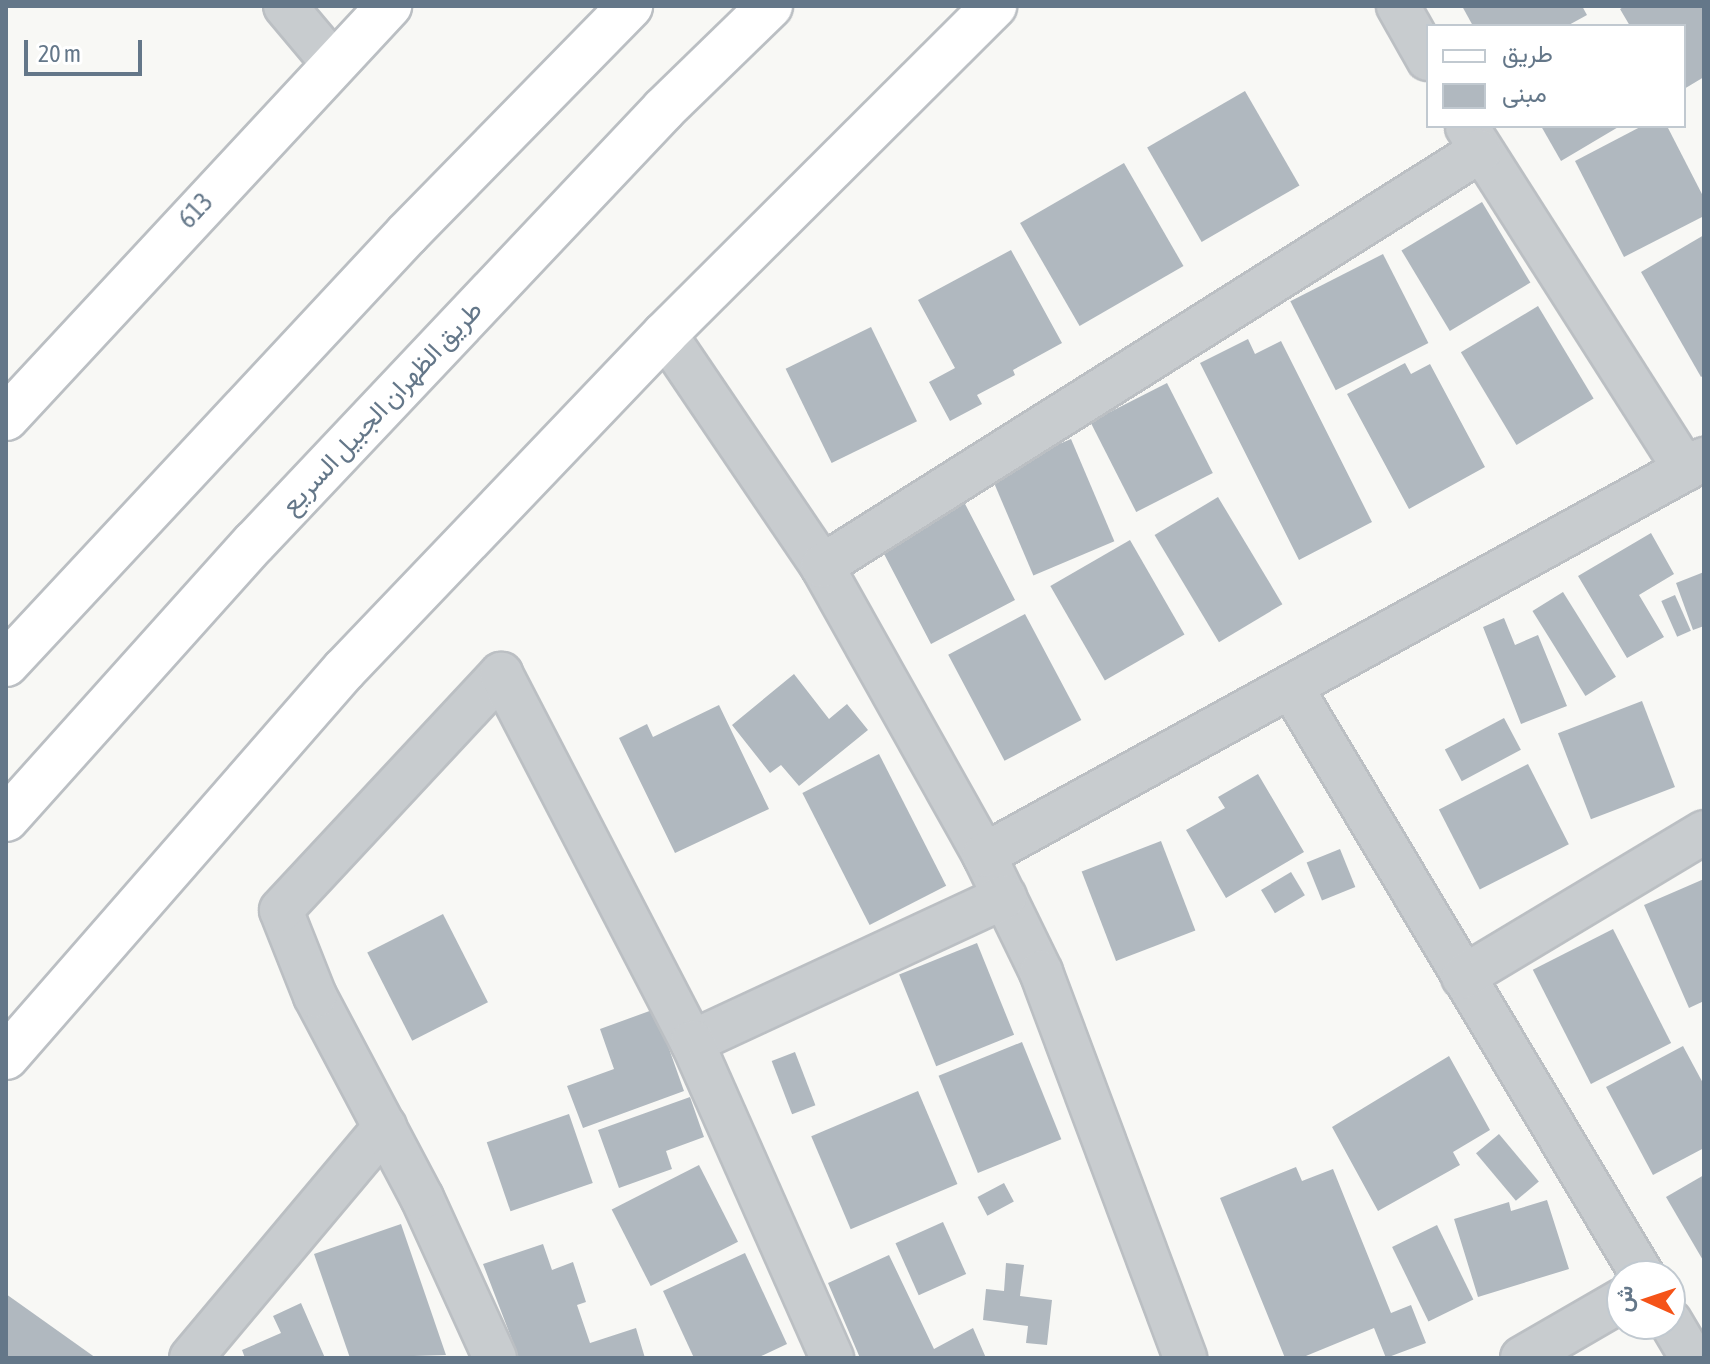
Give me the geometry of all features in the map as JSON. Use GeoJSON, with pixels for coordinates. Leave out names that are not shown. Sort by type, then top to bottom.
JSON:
{"type":"FeatureCollection","features":[{"type":"Feature","properties":{"kind":"main road","name":"613"},"geometry":{"type":"LineString","coordinates":[[6,418],[389,6]]}},
{"type":"Feature","properties":{"kind":"main road"},"geometry":{"type":"LineString","coordinates":[[6,664],[407,234],[630,6]]}},
{"type":"Feature","properties":{"kind":"main road","name":"طريق الظهران الجبيل السريع"},"geometry":{"type":"LineString","coordinates":[[6,819],[254,543],[664,109],[770,6]]}},
{"type":"Feature","properties":{"kind":"main road"},"geometry":{"type":"LineString","coordinates":[[6,1057],[344,670],[665,334],[994,6]]}},
{"type":"Feature","properties":{"kind":"street"},"geometry":{"type":"LineString","coordinates":[[285,6],[333,63]]}},
{"type":"Feature","properties":{"kind":"street"},"geometry":{"type":"LineString","coordinates":[[1398,6],[1426,55]]}},
{"type":"Feature","properties":{"kind":"street"},"geometry":{"type":"LineString","coordinates":[[822,566],[1473,138],[1695,464],[984,855]]}},
{"type":"Feature","properties":{"kind":"street"},"geometry":{"type":"LineString","coordinates":[[665,334],[822,566],[984,855],[1041,972],[1185,1358]]}},
{"type":"Feature","properties":{"kind":"street"},"geometry":{"type":"LineString","coordinates":[[495,1358],[385,1127],[315,996],[281,910],[501,674],[692,1042],[832,1358]]}},
{"type":"Feature","properties":{"kind":"street"},"geometry":{"type":"LineString","coordinates":[[1291,687],[1633,1260]]}},
{"type":"Feature","properties":{"kind":"street"},"geometry":{"type":"LineString","coordinates":[[1463,977],[1704,832]]}},
{"type":"Feature","properties":{"kind":"street"},"geometry":{"type":"LineString","coordinates":[[692,1042],[1005,897]]}},
{"type":"Feature","properties":{"kind":"street"},"geometry":{"type":"LineString","coordinates":[[191,1358],[385,1127]]}},
{"type":"Feature","properties":{"kind":"street"},"geometry":{"type":"LineString","coordinates":[[1522,1358],[1606,1309]]}},
{"type":"Feature","properties":{"kind":"street"},"geometry":{"type":"LineString","coordinates":[[1681,1340],[1692,1358]]}},
{"type":"Feature","properties":{"kind":"building"},"geometry":{"type":"Polygon","coordinates":[[[1462,6],[1582,6],[1587,15],[1571,24],[1472,24],[1462,6]]]}},
{"type":"Feature","properties":{"kind":"building"},"geometry":{"type":"Polygon","coordinates":[[[1625,6],[1704,6],[1704,77],[1686,88],[1686,24],[1629,24],[1620,9],[1625,6]]]}},
{"type":"Feature","properties":{"kind":"building"},"geometry":{"type":"Polygon","coordinates":[[[1245,91],[1300,185],[1202,242],[1147,148],[1245,91]]]}},
{"type":"Feature","properties":{"kind":"building"},"geometry":{"type":"Polygon","coordinates":[[[1542,128],[1617,128],[1561,161],[1542,128]]]}},
{"type":"Feature","properties":{"kind":"building"},"geometry":{"type":"Polygon","coordinates":[[[1638,128],[1668,128],[1704,198],[1704,216],[1624,257],[1575,161],[1638,128]]]}},
{"type":"Feature","properties":{"kind":"building"},"geometry":{"type":"Polygon","coordinates":[[[1124,163],[1184,266],[1080,326],[1020,223],[1124,163]]]}},
{"type":"Feature","properties":{"kind":"building"},"geometry":{"type":"Polygon","coordinates":[[[1482,202],[1530,283],[1450,331],[1401,250],[1482,202]]]}},
{"type":"Feature","properties":{"kind":"building"},"geometry":{"type":"Polygon","coordinates":[[[1704,235],[1704,375],[1701,377],[1641,272],[1704,235]]]}},
{"type":"Feature","properties":{"kind":"building"},"geometry":{"type":"Polygon","coordinates":[[[1011,250],[1062,343],[1013,370],[1015,375],[977,395],[982,404],[950,421],[929,382],[955,368],[918,300],[1011,250]]]}},
{"type":"Feature","properties":{"kind":"building"},"geometry":{"type":"Polygon","coordinates":[[[1383,254],[1428,343],[1336,390],[1290,301],[1383,254]]]}},
{"type":"Feature","properties":{"kind":"building"},"geometry":{"type":"Polygon","coordinates":[[[1538,306],[1594,399],[1516,445],[1461,352],[1538,306]]]}},
{"type":"Feature","properties":{"kind":"building"},"geometry":{"type":"Polygon","coordinates":[[[871,327],[917,421],[832,463],[786,369],[871,327]]]}},
{"type":"Feature","properties":{"kind":"building"},"geometry":{"type":"Polygon","coordinates":[[[1248,339],[1255,354],[1281,341],[1372,522],[1299,560],[1200,363],[1248,339]]]}},
{"type":"Feature","properties":{"kind":"building"},"geometry":{"type":"Polygon","coordinates":[[[1405,363],[1411,374],[1430,364],[1485,467],[1409,509],[1347,394],[1405,363]]]}},
{"type":"Feature","properties":{"kind":"building"},"geometry":{"type":"Polygon","coordinates":[[[1167,383],[1213,473],[1136,512],[1090,422],[1167,383]]]}},
{"type":"Feature","properties":{"kind":"building"},"geometry":{"type":"Polygon","coordinates":[[[1071,439],[1114,541],[1033,576],[990,473],[1071,439]]]}},
{"type":"Feature","properties":{"kind":"building"},"geometry":{"type":"Polygon","coordinates":[[[1218,497],[1282,604],[1219,642],[1155,535],[1218,497]]]}},
{"type":"Feature","properties":{"kind":"building"},"geometry":{"type":"Polygon","coordinates":[[[963,500],[1015,600],[931,644],[883,552],[912,537],[908,529],[963,500]]]}},
{"type":"Feature","properties":{"kind":"building"},"geometry":{"type":"Polygon","coordinates":[[[1651,533],[1674,574],[1639,595],[1664,637],[1627,658],[1578,576],[1651,533]]]}},
{"type":"Feature","properties":{"kind":"building"},"geometry":{"type":"Polygon","coordinates":[[[1130,540],[1184,634],[1105,680],[1050,586],[1130,540]]]}},
{"type":"Feature","properties":{"kind":"building"},"geometry":{"type":"Polygon","coordinates":[[[1704,572],[1704,626],[1693,630],[1676,583],[1704,572]]]}},
{"type":"Feature","properties":{"kind":"building"},"geometry":{"type":"Polygon","coordinates":[[[1563,592],[1616,677],[1585,696],[1532,611],[1563,592]]]}},
{"type":"Feature","properties":{"kind":"building"},"geometry":{"type":"Polygon","coordinates":[[[1675,595],[1691,631],[1677,637],[1661,601],[1675,595]]]}},
{"type":"Feature","properties":{"kind":"building"},"geometry":{"type":"Polygon","coordinates":[[[1025,614],[1081,720],[1005,761],[948,655],[1025,614]]]}},
{"type":"Feature","properties":{"kind":"building"},"geometry":{"type":"Polygon","coordinates":[[[1504,618],[1515,645],[1538,635],[1567,706],[1521,724],[1483,627],[1504,618]]]}},
{"type":"Feature","properties":{"kind":"building"},"geometry":{"type":"Polygon","coordinates":[[[794,674],[829,719],[847,704],[868,730],[799,786],[781,765],[770,773],[732,725],[794,674]]]}},
{"type":"Feature","properties":{"kind":"building"},"geometry":{"type":"Polygon","coordinates":[[[1642,701],[1675,787],[1591,819],[1558,733],[1642,701]]]}},
{"type":"Feature","properties":{"kind":"building"},"geometry":{"type":"Polygon","coordinates":[[[719,705],[769,809],[675,853],[619,738],[647,724],[653,737],[719,705]]]}},
{"type":"Feature","properties":{"kind":"building"},"geometry":{"type":"Polygon","coordinates":[[[1504,718],[1521,750],[1462,781],[1445,749],[1504,718]]]}},
{"type":"Feature","properties":{"kind":"building"},"geometry":{"type":"Polygon","coordinates":[[[879,754],[946,886],[870,925],[802,793],[879,754]]]}},
{"type":"Feature","properties":{"kind":"building"},"geometry":{"type":"Polygon","coordinates":[[[1528,764],[1569,844],[1480,890],[1439,809],[1528,764]]]}},
{"type":"Feature","properties":{"kind":"building"},"geometry":{"type":"Polygon","coordinates":[[[1258,774],[1304,852],[1226,898],[1186,830],[1225,808],[1218,797],[1258,774]]]}},
{"type":"Feature","properties":{"kind":"building"},"geometry":{"type":"Polygon","coordinates":[[[1161,841],[1195,931],[1116,961],[1082,871],[1161,841]]]}},
{"type":"Feature","properties":{"kind":"building"},"geometry":{"type":"Polygon","coordinates":[[[1340,849],[1355,887],[1322,901],[1307,862],[1340,849]]]}},
{"type":"Feature","properties":{"kind":"building"},"geometry":{"type":"Polygon","coordinates":[[[1291,872],[1305,895],[1275,913],[1261,890],[1291,872]]]}},
{"type":"Feature","properties":{"kind":"building"},"geometry":{"type":"Polygon","coordinates":[[[1704,879],[1704,1001],[1689,1008],[1644,905],[1704,879]]]}},
{"type":"Feature","properties":{"kind":"building"},"geometry":{"type":"Polygon","coordinates":[[[443,914],[488,1002],[412,1041],[367,953],[443,914]]]}},
{"type":"Feature","properties":{"kind":"building"},"geometry":{"type":"Polygon","coordinates":[[[1613,929],[1671,1043],[1591,1084],[1533,970],[1613,929]]]}},
{"type":"Feature","properties":{"kind":"building"},"geometry":{"type":"Polygon","coordinates":[[[977,943],[1014,1035],[936,1066],[899,974],[977,943]]]}},
{"type":"Feature","properties":{"kind":"building"},"geometry":{"type":"Polygon","coordinates":[[[655,1009],[684,1091],[583,1128],[567,1086],[614,1069],[600,1029],[655,1009]]]}},
{"type":"Feature","properties":{"kind":"building"},"geometry":{"type":"Polygon","coordinates":[[[1022,1042],[1061,1139],[978,1173],[939,1076],[1022,1042]]]}},
{"type":"Feature","properties":{"kind":"building"},"geometry":{"type":"Polygon","coordinates":[[[1683,1046],[1704,1085],[1704,1148],[1653,1175],[1606,1087],[1683,1046]]]}},
{"type":"Feature","properties":{"kind":"building"},"geometry":{"type":"Polygon","coordinates":[[[795,1052],[815,1105],[792,1114],[772,1061],[795,1052]]]}},
{"type":"Feature","properties":{"kind":"building"},"geometry":{"type":"Polygon","coordinates":[[[1449,1056],[1490,1130],[1453,1152],[1460,1165],[1378,1211],[1332,1127],[1449,1056]]]}},
{"type":"Feature","properties":{"kind":"building"},"geometry":{"type":"Polygon","coordinates":[[[918,1091],[957,1184],[851,1229],[811,1136],[918,1091]]]}},
{"type":"Feature","properties":{"kind":"building"},"geometry":{"type":"Polygon","coordinates":[[[690,1097],[704,1137],[666,1151],[672,1169],[619,1188],[598,1130],[690,1097]]]}},
{"type":"Feature","properties":{"kind":"building"},"geometry":{"type":"Polygon","coordinates":[[[569,1114],[593,1183],[511,1211],[487,1142],[569,1114]]]}},
{"type":"Feature","properties":{"kind":"building"},"geometry":{"type":"Polygon","coordinates":[[[1499,1134],[1539,1181],[1516,1201],[1476,1153],[1499,1134]]]}},
{"type":"Feature","properties":{"kind":"building"},"geometry":{"type":"Polygon","coordinates":[[[699,1165],[738,1242],[651,1286],[612,1209],[699,1165]]]}},
{"type":"Feature","properties":{"kind":"building"},"geometry":{"type":"Polygon","coordinates":[[[1296,1167],[1302,1181],[1333,1169],[1391,1313],[1411,1305],[1426,1343],[1386,1358],[1374,1328],[1301,1358],[1285,1358],[1220,1198],[1296,1167]]]}},
{"type":"Feature","properties":{"kind":"building"},"geometry":{"type":"Polygon","coordinates":[[[1704,1175],[1704,1262],[1666,1197],[1704,1175]]]}},
{"type":"Feature","properties":{"kind":"building"},"geometry":{"type":"Polygon","coordinates":[[[1004,1183],[1014,1202],[987,1216],[978,1197],[1004,1183]]]}},
{"type":"Feature","properties":{"kind":"building"},"geometry":{"type":"Polygon","coordinates":[[[1547,1200],[1569,1269],[1478,1297],[1454,1219],[1509,1202],[1511,1211],[1547,1200]]]}},
{"type":"Feature","properties":{"kind":"building"},"geometry":{"type":"Polygon","coordinates":[[[943,1222],[966,1274],[919,1295],[895,1243],[943,1222]]]}},
{"type":"Feature","properties":{"kind":"building"},"geometry":{"type":"Polygon","coordinates":[[[401,1224],[446,1355],[350,1358],[314,1254],[401,1224]]]}},
{"type":"Feature","properties":{"kind":"building"},"geometry":{"type":"Polygon","coordinates":[[[1437,1225],[1473,1300],[1428,1322],[1392,1247],[1437,1225]]]}},
{"type":"Feature","properties":{"kind":"building"},"geometry":{"type":"Polygon","coordinates":[[[543,1244],[552,1270],[573,1262],[586,1302],[577,1305],[590,1343],[636,1328],[645,1358],[519,1358],[483,1264],[543,1244]]]}},
{"type":"Feature","properties":{"kind":"building"},"geometry":{"type":"Polygon","coordinates":[[[745,1253],[787,1344],[757,1358],[694,1358],[663,1291],[745,1253]]]}},
{"type":"Feature","properties":{"kind":"building"},"geometry":{"type":"Polygon","coordinates":[[[889,1255],[934,1349],[973,1328],[986,1358],[860,1358],[828,1283],[889,1255]]]}},
{"type":"Feature","properties":{"kind":"building"},"geometry":{"type":"Polygon","coordinates":[[[1006,1263],[1024,1265],[1020,1296],[1052,1300],[1047,1345],[1026,1343],[1028,1326],[983,1320],[986,1289],[1004,1291],[1006,1263]]]}},
{"type":"Feature","properties":{"kind":"building"},"geometry":{"type":"Polygon","coordinates":[[[6,1294],[96,1358],[6,1358],[6,1294]]]}},
{"type":"Feature","properties":{"kind":"building"},"geometry":{"type":"Polygon","coordinates":[[[301,1303],[325,1358],[245,1358],[242,1350],[281,1333],[273,1316],[301,1303]]]}}]}
